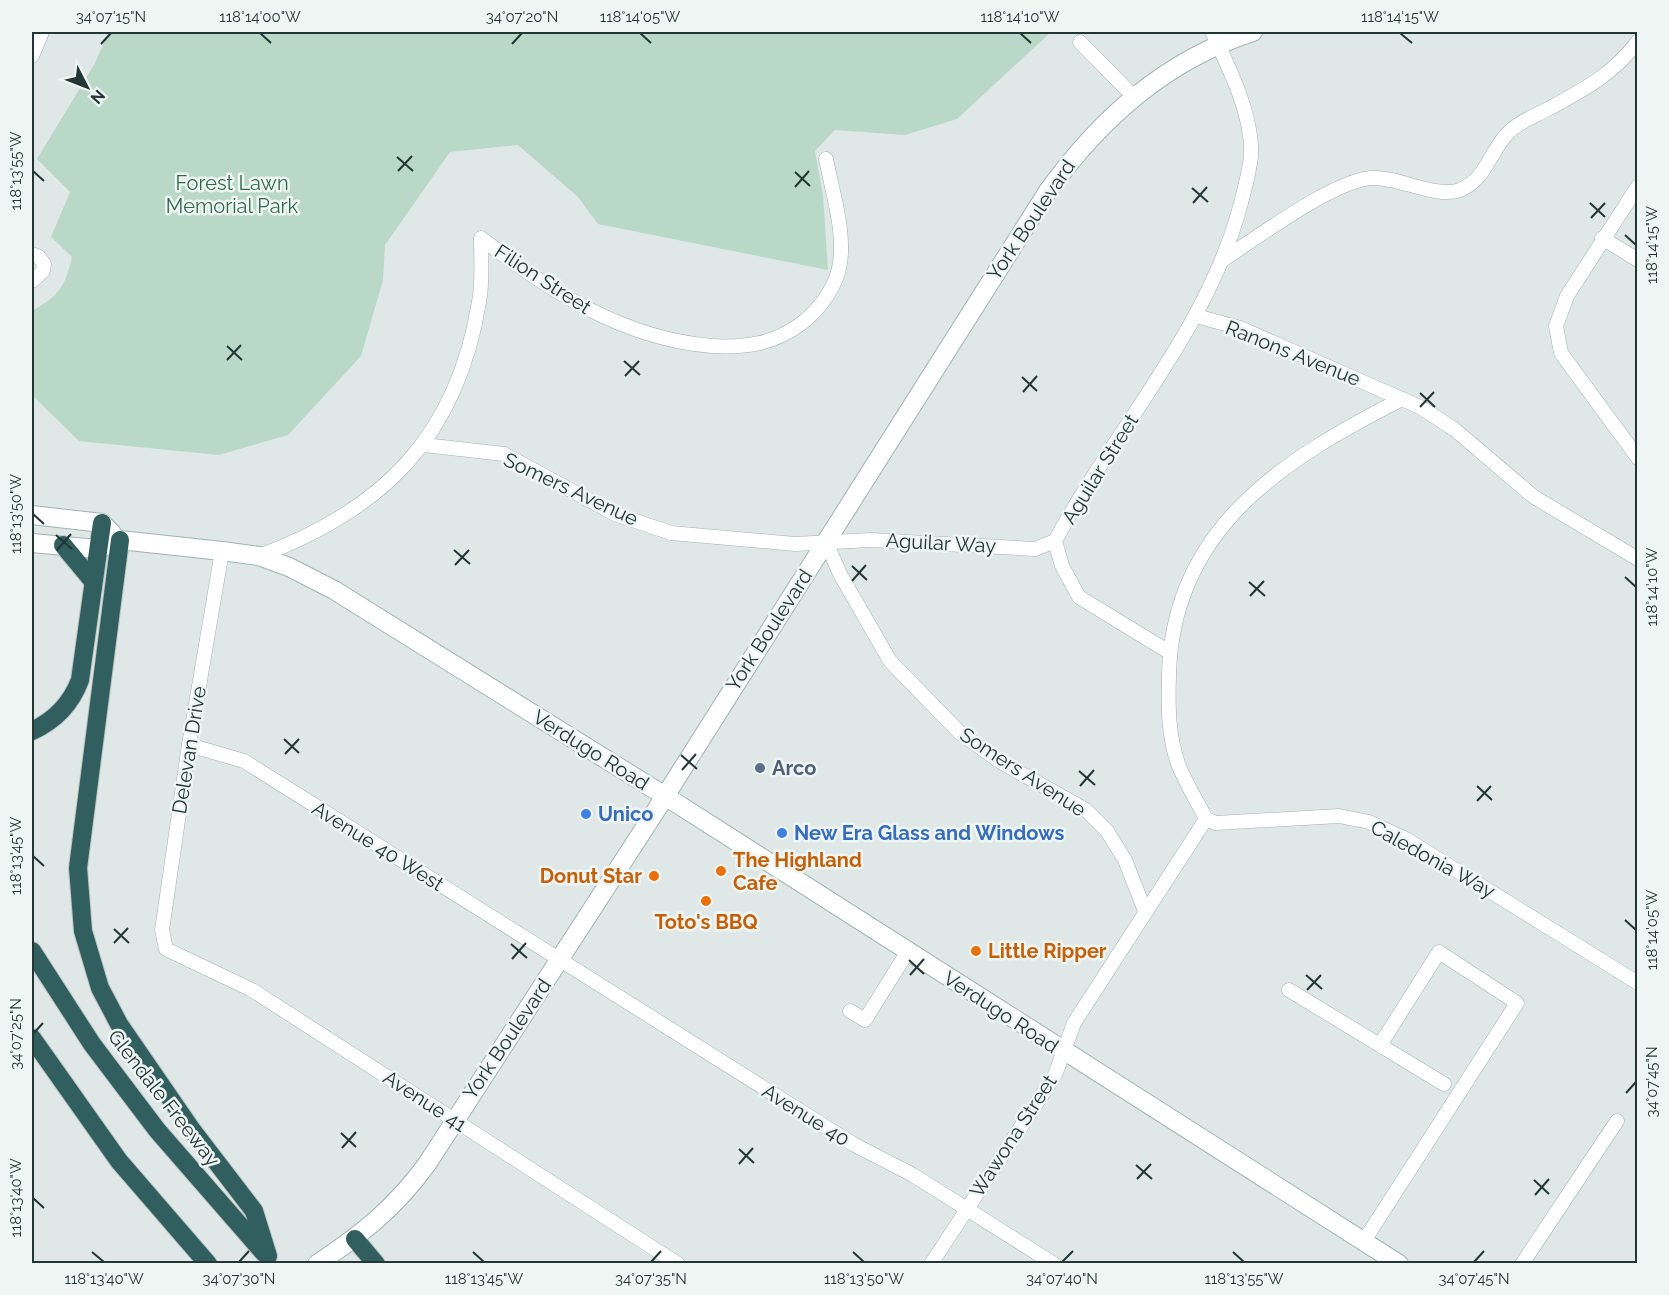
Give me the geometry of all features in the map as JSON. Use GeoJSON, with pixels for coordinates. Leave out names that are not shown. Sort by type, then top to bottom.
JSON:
{"type":"FeatureCollection","features":[{"type":"Feature","properties":{"kind":"highway"},"geometry":{"type":"LineString","coordinates":[[32,731],[59,714],[74,695],[80,680],[92,580],[102,523]]}},
{"type":"Feature","properties":{"kind":"highway"},"geometry":{"type":"LineString","coordinates":[[120,540],[79,856],[79,903],[83,931],[100,988],[119,1024],[192,1130],[254,1211],[266,1253]]}},
{"type":"Feature","properties":{"kind":"highway"},"geometry":{"type":"LineString","coordinates":[[63,545],[92,580]]}},
{"type":"Feature","properties":{"kind":"highway","name":"Glendale Freeway"},"geometry":{"type":"LineString","coordinates":[[32,951],[92,1044],[157,1130],[266,1253]]}},
{"type":"Feature","properties":{"kind":"highway"},"geometry":{"type":"LineString","coordinates":[[32,1038],[119,1161],[208,1263]]}},
{"type":"Feature","properties":{"kind":"highway"},"geometry":{"type":"LineString","coordinates":[[355,1239],[376,1263]]}},
{"type":"Feature","properties":{"kind":"main road","name":"York Boulevard"},"geometry":{"type":"LineString","coordinates":[[317,1263],[355,1239],[381,1218],[408,1190],[560,961],[1048,190],[1079,150],[1133,96],[1182,64],[1215,38],[1253,32]]}},
{"type":"Feature","properties":{"kind":"main road"},"geometry":{"type":"LineString","coordinates":[[32,515],[102,523],[120,540]]}},
{"type":"Feature","properties":{"kind":"main road","name":"Verdugo Road"},"geometry":{"type":"LineString","coordinates":[[32,543],[97,549],[120,540],[259,556],[289,567],[334,590],[665,796],[1063,1052],[1399,1263]]}},
{"type":"Feature","properties":{"kind":"street"},"geometry":{"type":"LineString","coordinates":[[32,56],[42,32]]}},
{"type":"Feature","properties":{"kind":"street"},"geometry":{"type":"LineString","coordinates":[[1196,316],[1224,259],[1243,194],[1251,155],[1245,111],[1215,38]]}},
{"type":"Feature","properties":{"kind":"street"},"geometry":{"type":"LineString","coordinates":[[1224,259],[1331,191],[1353,181],[1373,178],[1441,191],[1458,191],[1473,183],[1485,171],[1508,133],[1522,122],[1610,74],[1638,41]]}},
{"type":"Feature","properties":{"kind":"street"},"geometry":{"type":"LineString","coordinates":[[1080,42],[1133,96]]}},
{"type":"Feature","properties":{"kind":"street","name":"Filion Street"},"geometry":{"type":"LineString","coordinates":[[259,556],[297,542],[354,509],[383,489],[424,445],[449,398],[470,346],[480,300],[481,238],[527,274],[560,293],[607,319],[657,338],[687,344],[740,348],[769,342],[792,331],[813,315],[825,299],[840,264],[839,234],[826,159]]}},
{"type":"Feature","properties":{"kind":"street"},"geometry":{"type":"LineString","coordinates":[[1638,186],[1602,238],[1567,296],[1556,326],[1561,353],[1638,458]]}},
{"type":"Feature","properties":{"kind":"street"},"geometry":{"type":"LineString","coordinates":[[1602,238],[1638,260]]}},
{"type":"Feature","properties":{"kind":"street"},"geometry":{"type":"LineString","coordinates":[[32,254],[39,257],[44,264],[43,271],[32,281]]}},
{"type":"Feature","properties":{"kind":"street","name":"Ranons Avenue"},"geometry":{"type":"LineString","coordinates":[[1196,316],[1240,328],[1420,406],[1454,429],[1534,497],[1638,559]]}},
{"type":"Feature","properties":{"kind":"street","name":"Aguilar Street"},"geometry":{"type":"LineString","coordinates":[[1169,652],[1079,597],[1062,566],[1055,541],[1196,316]]}},
{"type":"Feature","properties":{"kind":"street"},"geometry":{"type":"LineString","coordinates":[[1206,819],[1178,764],[1172,738],[1168,695],[1169,652],[1174,622],[1195,564],[1226,520],[1253,494],[1288,466],[1348,426],[1402,399]]}},
{"type":"Feature","properties":{"kind":"street","name":"Somers Avenue"},"geometry":{"type":"LineString","coordinates":[[424,445],[504,454],[615,514],[671,533],[795,544],[826,542],[840,574],[890,661],[959,732],[999,761],[1086,810],[1107,831],[1125,860],[1145,911]]}},
{"type":"Feature","properties":{"kind":"street","name":"Aguilar Way"},"geometry":{"type":"LineString","coordinates":[[826,542],[882,540],[1035,549],[1055,541]]}},
{"type":"Feature","properties":{"kind":"street","name":"Delevan Drive"},"geometry":{"type":"LineString","coordinates":[[166,949],[162,930],[189,745],[222,551]]}},
{"type":"Feature","properties":{"kind":"street","name":"Avenue 40 West"},"geometry":{"type":"LineString","coordinates":[[189,745],[244,761],[560,961]]}},
{"type":"Feature","properties":{"kind":"street","name":"Caledonia Way"},"geometry":{"type":"LineString","coordinates":[[1206,819],[1216,823],[1339,816],[1369,822],[1436,857],[1638,983]]}},
{"type":"Feature","properties":{"kind":"street","name":"Wawona Street"},"geometry":{"type":"LineString","coordinates":[[931,1263],[1055,1075],[1074,1023],[1206,819]]}},
{"type":"Feature","properties":{"kind":"street","name":"Avenue 41"},"geometry":{"type":"LineString","coordinates":[[166,949],[252,990],[678,1263]]}},
{"type":"Feature","properties":{"kind":"street"},"geometry":{"type":"LineString","coordinates":[[850,1011],[865,1020],[908,951]]}},
{"type":"Feature","properties":{"kind":"street"},"geometry":{"type":"LineString","coordinates":[[1364,1241],[1517,1003],[1439,952],[1380,1046]]}},
{"type":"Feature","properties":{"kind":"street","name":"Avenue 40"},"geometry":{"type":"LineString","coordinates":[[560,961],[853,1144],[913,1174],[1054,1263]]}},
{"type":"Feature","properties":{"kind":"street"},"geometry":{"type":"LineString","coordinates":[[1289,990],[1444,1084]]}},
{"type":"Feature","properties":{"kind":"street"},"geometry":{"type":"LineString","coordinates":[[1522,1263],[1617,1121]]}},
{"type":"Feature","properties":{"kind":"green space","name":"Forest Lawn Memorial Park"},"geometry":{"type":"Polygon","coordinates":[[[109,32],[1051,32],[957,119],[905,135],[835,130],[815,151],[823,196],[828,270],[598,224],[578,197],[518,145],[450,152],[385,245],[383,280],[361,356],[288,435],[219,455],[79,441],[32,395],[32,311],[60,290],[72,257],[51,237],[70,192],[37,159],[94,65],[109,32]]]}},
{"type":"Feature","properties":{"kind":"place","name":"Arco"},"geometry":{"type":"Point","coordinates":[760,768]}},
{"type":"Feature","properties":{"kind":"place","name":"Unico"},"geometry":{"type":"Point","coordinates":[586,814]}},
{"type":"Feature","properties":{"kind":"place","name":"New Era Glass and Windows"},"geometry":{"type":"Point","coordinates":[782,833]}},
{"type":"Feature","properties":{"kind":"place","name":"The Highland Cafe"},"geometry":{"type":"Point","coordinates":[721,871]}},
{"type":"Feature","properties":{"kind":"place","name":"Donut Star"},"geometry":{"type":"Point","coordinates":[654,876]}},
{"type":"Feature","properties":{"kind":"place","name":"Toto's BBQ"},"geometry":{"type":"Point","coordinates":[706,901]}},
{"type":"Feature","properties":{"kind":"place","name":"Little Ripper"},"geometry":{"type":"Point","coordinates":[976,951]}}]}
